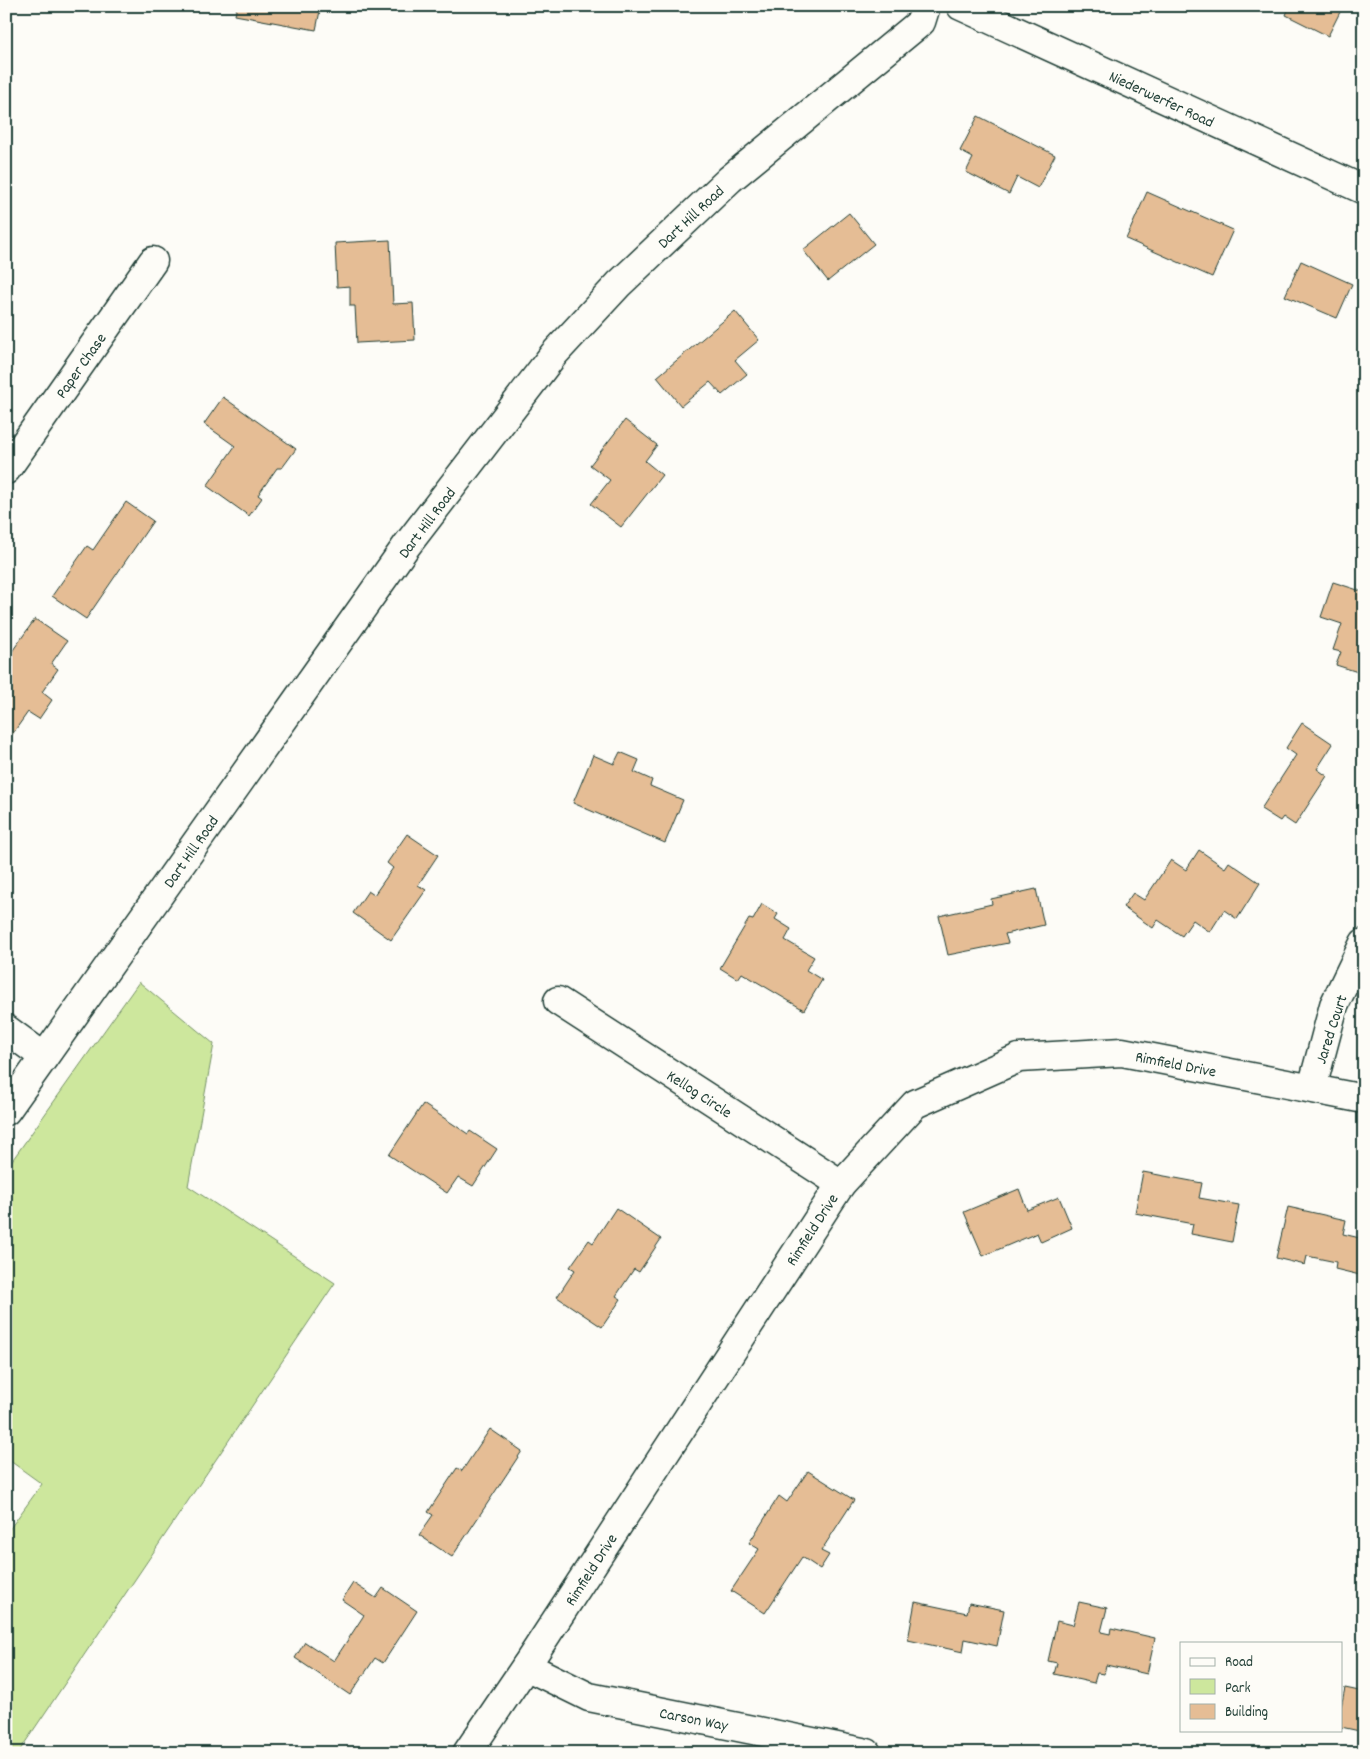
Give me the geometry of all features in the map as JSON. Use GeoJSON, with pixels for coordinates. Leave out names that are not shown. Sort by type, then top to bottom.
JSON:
{"type":"FeatureCollection","features":[{"type":"Feature","properties":{"kind":"street","name":"Dart Hill Road"},"geometry":{"type":"LineString","coordinates":[[6,1111],[408,545],[554,354],[619,284],[730,179],[921,22],[926,6]]}},
{"type":"Feature","properties":{"kind":"street","name":"Niederwerfer Road"},"geometry":{"type":"LineString","coordinates":[[961,6],[1364,190]]}},
{"type":"Feature","properties":{"kind":"street","name":"Paper Chase"},"geometry":{"type":"LineString","coordinates":[[6,470],[153,261]]}},
{"type":"Feature","properties":{"kind":"street","name":"Jared Court"},"geometry":{"type":"LineString","coordinates":[[1312,1088],[1334,1004],[1364,943]]}},
{"type":"Feature","properties":{"kind":"street","name":"Kellog Circle"},"geometry":{"type":"LineString","coordinates":[[558,1001],[841,1184]]}},
{"type":"Feature","properties":{"kind":"street"},"geometry":{"type":"LineString","coordinates":[[6,1029],[44,1057]]}},
{"type":"Feature","properties":{"kind":"street","name":"Rimfield Drive"},"geometry":{"type":"LineString","coordinates":[[467,1753],[526,1666],[841,1184],[915,1104],[1019,1058],[1122,1052],[1364,1099]]}},
{"type":"Feature","properties":{"kind":"street","name":"Carson Way"},"geometry":{"type":"LineString","coordinates":[[526,1666],[589,1697],[867,1753]]}},
{"type":"Feature","properties":{"kind":"green space"},"geometry":{"type":"Polygon","coordinates":[[[139,982],[214,1044],[188,1186],[335,1283],[18,1753],[6,1753],[6,1534],[42,1484],[6,1458],[6,1169],[139,982]]]}},
{"type":"Feature","properties":{"kind":"building"},"geometry":{"type":"Polygon","coordinates":[[[237,6],[321,6],[316,30],[235,15],[237,6]]]}},
{"type":"Feature","properties":{"kind":"building"},"geometry":{"type":"Polygon","coordinates":[[[1281,6],[1343,6],[1328,36],[1286,15],[1288,10],[1281,6]]]}},
{"type":"Feature","properties":{"kind":"building"},"geometry":{"type":"Polygon","coordinates":[[[978,116],[1055,155],[1038,188],[1017,177],[1009,194],[966,172],[973,158],[960,151],[978,116]]]}},
{"type":"Feature","properties":{"kind":"building"},"geometry":{"type":"Polygon","coordinates":[[[1147,192],[1233,230],[1212,277],[1126,239],[1147,192]]]}},
{"type":"Feature","properties":{"kind":"building"},"geometry":{"type":"Polygon","coordinates":[[[849,213],[874,244],[828,281],[803,250],[849,213]]]}},
{"type":"Feature","properties":{"kind":"building"},"geometry":{"type":"Polygon","coordinates":[[[390,240],[393,304],[413,303],[415,340],[357,343],[355,306],[350,306],[350,286],[337,287],[335,243],[390,240]]]}},
{"type":"Feature","properties":{"kind":"building"},"geometry":{"type":"Polygon","coordinates":[[[1301,261],[1352,284],[1337,318],[1285,296],[1301,261]]]}},
{"type":"Feature","properties":{"kind":"building"},"geometry":{"type":"Polygon","coordinates":[[[735,311],[759,340],[735,360],[747,374],[722,395],[710,382],[681,406],[657,377],[735,311]]]}},
{"type":"Feature","properties":{"kind":"building"},"geometry":{"type":"Polygon","coordinates":[[[223,397],[296,449],[282,468],[277,468],[258,495],[262,498],[249,516],[207,486],[235,446],[204,424],[223,397]]]}},
{"type":"Feature","properties":{"kind":"building"},"geometry":{"type":"Polygon","coordinates":[[[625,420],[657,445],[645,461],[662,475],[621,527],[591,504],[610,480],[590,465],[625,420]]]}},
{"type":"Feature","properties":{"kind":"building"},"geometry":{"type":"Polygon","coordinates":[[[126,502],[153,521],[86,619],[52,596],[87,546],[93,550],[126,502]]]}},
{"type":"Feature","properties":{"kind":"building"},"geometry":{"type":"Polygon","coordinates":[[[1333,582],[1364,592],[1364,674],[1336,665],[1341,652],[1333,650],[1342,624],[1321,617],[1333,582]]]}},
{"type":"Feature","properties":{"kind":"building"},"geometry":{"type":"Polygon","coordinates":[[[35,619],[67,641],[51,664],[58,669],[42,692],[52,700],[39,719],[28,712],[6,743],[6,660],[35,619]]]}},
{"type":"Feature","properties":{"kind":"building"},"geometry":{"type":"Polygon","coordinates":[[[1302,723],[1333,744],[1317,769],[1327,776],[1295,825],[1283,817],[1280,821],[1261,809],[1296,755],[1286,748],[1302,723]]]}},
{"type":"Feature","properties":{"kind":"building"},"geometry":{"type":"Polygon","coordinates":[[[620,752],[639,760],[634,772],[652,780],[650,786],[683,800],[665,843],[573,803],[593,755],[614,764],[620,752]]]}},
{"type":"Feature","properties":{"kind":"building"},"geometry":{"type":"Polygon","coordinates":[[[407,834],[438,855],[418,885],[426,890],[391,940],[353,913],[368,891],[374,895],[393,868],[387,863],[407,834]]]}},
{"type":"Feature","properties":{"kind":"building"},"geometry":{"type":"Polygon","coordinates":[[[1199,850],[1225,868],[1229,862],[1260,883],[1237,919],[1224,910],[1210,932],[1193,920],[1182,936],[1158,920],[1153,928],[1123,907],[1133,893],[1144,900],[1171,860],[1186,870],[1199,850]]]}},
{"type":"Feature","properties":{"kind":"building"},"geometry":{"type":"Polygon","coordinates":[[[1036,889],[1044,925],[1005,934],[1008,943],[948,955],[939,916],[992,904],[991,899],[1036,889]]]}},
{"type":"Feature","properties":{"kind":"building"},"geometry":{"type":"Polygon","coordinates":[[[762,904],[778,914],[775,919],[791,929],[785,940],[814,957],[806,970],[822,980],[804,1010],[742,973],[738,979],[720,968],[749,919],[753,920],[762,904]]]}},
{"type":"Feature","properties":{"kind":"building"},"geometry":{"type":"Polygon","coordinates":[[[423,1104],[468,1134],[470,1131],[497,1149],[473,1186],[458,1177],[447,1193],[389,1155],[423,1104]]]}},
{"type":"Feature","properties":{"kind":"building"},"geometry":{"type":"Polygon","coordinates":[[[1143,1172],[1202,1183],[1199,1198],[1239,1205],[1232,1242],[1191,1234],[1193,1224],[1135,1213],[1143,1172]]]}},
{"type":"Feature","properties":{"kind":"building"},"geometry":{"type":"Polygon","coordinates":[[[1019,1189],[1027,1210],[1059,1197],[1072,1228],[1041,1242],[1037,1233],[983,1256],[964,1212],[1019,1189]]]}},
{"type":"Feature","properties":{"kind":"building"},"geometry":{"type":"Polygon","coordinates":[[[1288,1207],[1346,1220],[1343,1234],[1364,1239],[1364,1276],[1335,1269],[1336,1262],[1307,1256],[1305,1265],[1276,1258],[1288,1207]]]}},
{"type":"Feature","properties":{"kind":"building"},"geometry":{"type":"Polygon","coordinates":[[[616,1208],[661,1239],[639,1272],[634,1269],[616,1296],[621,1299],[602,1327],[557,1297],[575,1270],[570,1267],[589,1240],[593,1243],[616,1208]]]}},
{"type":"Feature","properties":{"kind":"building"},"geometry":{"type":"Polygon","coordinates":[[[490,1429],[522,1451],[452,1557],[419,1535],[433,1515],[428,1512],[457,1468],[462,1471],[490,1429]]]}},
{"type":"Feature","properties":{"kind":"building"},"geometry":{"type":"Polygon","coordinates":[[[808,1471],[854,1500],[821,1551],[829,1555],[820,1569],[802,1557],[765,1613],[731,1591],[759,1549],[749,1543],[779,1496],[787,1502],[808,1471]]]}},
{"type":"Feature","properties":{"kind":"building"},"geometry":{"type":"Polygon","coordinates":[[[353,1583],[376,1598],[383,1588],[417,1611],[383,1663],[375,1658],[350,1695],[295,1658],[305,1642],[334,1661],[364,1615],[342,1600],[353,1583]]]}},
{"type":"Feature","properties":{"kind":"building"},"geometry":{"type":"Polygon","coordinates":[[[915,1602],[967,1613],[969,1603],[1004,1610],[997,1646],[965,1639],[963,1652],[908,1640],[915,1602]]]}},
{"type":"Feature","properties":{"kind":"building"},"geometry":{"type":"Polygon","coordinates":[[[1079,1602],[1107,1608],[1101,1632],[1110,1634],[1111,1628],[1155,1638],[1147,1674],[1106,1665],[1104,1674],[1097,1673],[1094,1683],[1054,1674],[1057,1663],[1048,1661],[1057,1621],[1073,1625],[1079,1602]]]}},
{"type":"Feature","properties":{"kind":"building"},"geometry":{"type":"Polygon","coordinates":[[[1345,1688],[1364,1692],[1364,1732],[1342,1727],[1342,1702],[1345,1688]]]}}]}
